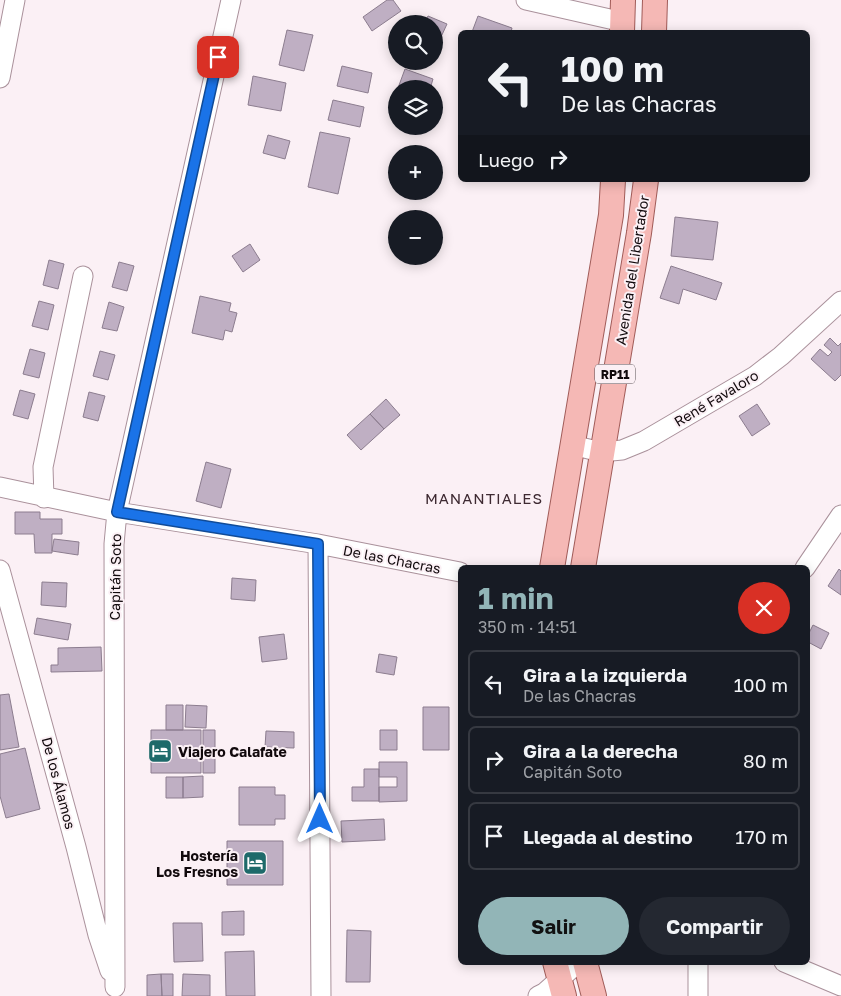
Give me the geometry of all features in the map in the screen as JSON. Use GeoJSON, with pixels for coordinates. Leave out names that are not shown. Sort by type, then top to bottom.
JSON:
{"type":"FeatureCollection","features":[{"type":"Feature","properties":{"kind":"main road"},"geometry":{"type":"LineString","coordinates":[[654,30],[655,0]]}},
{"type":"Feature","properties":{"kind":"main road","name":"RP11"},"geometry":{"type":"LineString","coordinates":[[552,565],[611,215],[613,182]]}},
{"type":"Feature","properties":{"kind":"main road","name":"Avenida del Libertador"},"geometry":{"type":"LineString","coordinates":[[583,565],[639,233],[646,182]]}},
{"type":"Feature","properties":{"kind":"main road"},"geometry":{"type":"LineString","coordinates":[[586,965],[594,996]]}},
{"type":"Feature","properties":{"kind":"street"},"geometry":{"type":"LineString","coordinates":[[0,78],[15,0]]}},
{"type":"Feature","properties":{"kind":"street","name":"Capitán Soto"},"geometry":{"type":"LineString","coordinates":[[115,992],[114,544],[117,512],[231,0]]}},
{"type":"Feature","properties":{"kind":"street"},"geometry":{"type":"LineString","coordinates":[[535,1],[623,18]]}},
{"type":"Feature","properties":{"kind":"street"},"geometry":{"type":"LineString","coordinates":[[44,498],[43,467],[83,276]]}},
{"type":"Feature","properties":{"kind":"street","name":"René Favaloro"},"geometry":{"type":"LineString","coordinates":[[572,445],[601,452],[622,450],[644,441],[755,376],[781,356],[841,301]]}},
{"type":"Feature","properties":{"kind":"street","name":"De las Chacras"},"geometry":{"type":"LineString","coordinates":[[0,487],[44,498],[117,512],[318,544],[458,572]]}},
{"type":"Feature","properties":{"kind":"street"},"geometry":{"type":"LineString","coordinates":[[807,565],[841,515]]}},
{"type":"Feature","properties":{"kind":"street"},"geometry":{"type":"LineString","coordinates":[[318,544],[321,996]]}},
{"type":"Feature","properties":{"kind":"street","name":"De los Álamos"},"geometry":{"type":"LineString","coordinates":[[0,570],[115,992]]}},
{"type":"Feature","properties":{"kind":"street"},"geometry":{"type":"LineString","coordinates":[[538,996],[576,965]]}},
{"type":"Feature","properties":{"kind":"street"},"geometry":{"type":"LineString","coordinates":[[698,965],[698,996]]}},
{"type":"Feature","properties":{"kind":"street"},"geometry":{"type":"LineString","coordinates":[[791,965],[841,986]]}},
{"type":"Feature","properties":{"kind":"building"},"geometry":{"type":"Polygon","coordinates":[[[387,0],[393,0],[401,11],[395,15],[388,15],[388,20],[372,31],[363,17],[387,0]]]}},
{"type":"Feature","properties":{"kind":"building"},"geometry":{"type":"Polygon","coordinates":[[[478,16],[512,28],[512,30],[473,30],[478,16]]]}},
{"type":"Feature","properties":{"kind":"building"},"geometry":{"type":"Polygon","coordinates":[[[443,22],[447,24],[443,33],[443,22]]]}},
{"type":"Feature","properties":{"kind":"building"},"geometry":{"type":"Polygon","coordinates":[[[287,30],[313,35],[304,71],[279,65],[287,30]]]}},
{"type":"Feature","properties":{"kind":"building"},"geometry":{"type":"Polygon","coordinates":[[[342,66],[372,73],[368,93],[337,86],[342,66]]]}},
{"type":"Feature","properties":{"kind":"building"},"geometry":{"type":"Polygon","coordinates":[[[405,70],[433,79],[433,80],[401,80],[405,70]]]}},
{"type":"Feature","properties":{"kind":"building"},"geometry":{"type":"Polygon","coordinates":[[[253,76],[286,83],[281,111],[248,105],[253,76]]]}},
{"type":"Feature","properties":{"kind":"building"},"geometry":{"type":"Polygon","coordinates":[[[333,100],[364,107],[360,127],[328,120],[333,100]]]}},
{"type":"Feature","properties":{"kind":"building"},"geometry":{"type":"Polygon","coordinates":[[[320,132],[350,138],[338,194],[308,187],[320,132]]]}},
{"type":"Feature","properties":{"kind":"building"},"geometry":{"type":"Polygon","coordinates":[[[268,135],[290,141],[285,159],[263,153],[268,135]]]}},
{"type":"Feature","properties":{"kind":"building"},"geometry":{"type":"Polygon","coordinates":[[[675,217],[718,222],[713,260],[671,256],[675,217]]]}},
{"type":"Feature","properties":{"kind":"building"},"geometry":{"type":"Polygon","coordinates":[[[250,244],[260,260],[243,272],[232,256],[250,244]]]}},
{"type":"Feature","properties":{"kind":"building"},"geometry":{"type":"Polygon","coordinates":[[[49,260],[64,264],[58,289],[43,285],[49,260]]]}},
{"type":"Feature","properties":{"kind":"building"},"geometry":{"type":"Polygon","coordinates":[[[119,262],[134,266],[127,291],[112,287],[119,262]]]}},
{"type":"Feature","properties":{"kind":"building"},"geometry":{"type":"Polygon","coordinates":[[[671,266],[722,283],[716,300],[683,289],[679,304],[660,298],[671,266]]]}},
{"type":"Feature","properties":{"kind":"building"},"geometry":{"type":"Polygon","coordinates":[[[200,296],[231,303],[229,311],[237,313],[232,332],[225,330],[223,340],[192,333],[200,296]]]}},
{"type":"Feature","properties":{"kind":"building"},"geometry":{"type":"Polygon","coordinates":[[[39,301],[54,305],[48,330],[32,326],[39,301]]]}},
{"type":"Feature","properties":{"kind":"building"},"geometry":{"type":"Polygon","coordinates":[[[109,302],[124,307],[117,331],[102,328],[109,302]]]}},
{"type":"Feature","properties":{"kind":"building"},"geometry":{"type":"Polygon","coordinates":[[[830,338],[838,346],[841,343],[841,375],[835,381],[811,359],[820,349],[828,356],[832,352],[824,345],[830,338]]]}},
{"type":"Feature","properties":{"kind":"building"},"geometry":{"type":"Polygon","coordinates":[[[30,349],[45,353],[39,378],[23,374],[30,349]]]}},
{"type":"Feature","properties":{"kind":"building"},"geometry":{"type":"Polygon","coordinates":[[[100,351],[115,355],[108,380],[93,376],[100,351]]]}},
{"type":"Feature","properties":{"kind":"building"},"geometry":{"type":"Polygon","coordinates":[[[20,390],[35,394],[28,419],[13,415],[20,390]]]}},
{"type":"Feature","properties":{"kind":"building"},"geometry":{"type":"Polygon","coordinates":[[[89,392],[105,396],[98,421],[83,417],[89,392]]]}},
{"type":"Feature","properties":{"kind":"building"},"geometry":{"type":"Polygon","coordinates":[[[386,399],[400,415],[384,429],[370,414],[386,399]]]}},
{"type":"Feature","properties":{"kind":"building"},"geometry":{"type":"Polygon","coordinates":[[[757,404],[770,424],[752,436],[739,416],[757,404]]]}},
{"type":"Feature","properties":{"kind":"building"},"geometry":{"type":"Polygon","coordinates":[[[370,414],[384,429],[361,450],[347,435],[370,414]]]}},
{"type":"Feature","properties":{"kind":"building"},"geometry":{"type":"Polygon","coordinates":[[[206,462],[231,469],[221,508],[196,501],[206,462]]]}},
{"type":"Feature","properties":{"kind":"building"},"geometry":{"type":"Polygon","coordinates":[[[15,512],[40,512],[40,519],[62,519],[62,534],[52,534],[52,553],[35,553],[34,534],[15,534],[15,512]]]}},
{"type":"Feature","properties":{"kind":"building"},"geometry":{"type":"Polygon","coordinates":[[[54,539],[79,542],[78,555],[52,551],[54,539]]]}},
{"type":"Feature","properties":{"kind":"building"},"geometry":{"type":"Polygon","coordinates":[[[839,569],[841,571],[841,595],[828,586],[839,569]]]}},
{"type":"Feature","properties":{"kind":"building"},"geometry":{"type":"Polygon","coordinates":[[[232,578],[256,580],[255,601],[231,599],[232,578]]]}},
{"type":"Feature","properties":{"kind":"building"},"geometry":{"type":"Polygon","coordinates":[[[42,582],[67,583],[66,607],[41,605],[42,582]]]}},
{"type":"Feature","properties":{"kind":"building"},"geometry":{"type":"Polygon","coordinates":[[[37,618],[71,624],[68,640],[34,634],[37,618]]]}},
{"type":"Feature","properties":{"kind":"building"},"geometry":{"type":"Polygon","coordinates":[[[813,625],[829,633],[821,649],[810,643],[810,631],[813,625]]]}},
{"type":"Feature","properties":{"kind":"building"},"geometry":{"type":"Polygon","coordinates":[[[284,634],[287,659],[262,662],[259,637],[284,634]]]}},
{"type":"Feature","properties":{"kind":"building"},"geometry":{"type":"Polygon","coordinates":[[[101,647],[102,671],[51,672],[51,665],[58,665],[58,648],[101,647]]]}},
{"type":"Feature","properties":{"kind":"building"},"geometry":{"type":"Polygon","coordinates":[[[379,654],[397,657],[394,675],[376,672],[379,654]]]}},
{"type":"Feature","properties":{"kind":"building"},"geometry":{"type":"Polygon","coordinates":[[[9,694],[19,747],[0,750],[0,695],[9,694]]]}},
{"type":"Feature","properties":{"kind":"building"},"geometry":{"type":"Polygon","coordinates":[[[166,705],[183,705],[183,730],[166,730],[166,705]]]}},
{"type":"Feature","properties":{"kind":"building"},"geometry":{"type":"Polygon","coordinates":[[[186,705],[207,706],[206,728],[185,727],[186,705]]]}},
{"type":"Feature","properties":{"kind":"building"},"geometry":{"type":"Polygon","coordinates":[[[423,707],[449,707],[449,750],[423,750],[423,707]]]}},
{"type":"Feature","properties":{"kind":"building"},"geometry":{"type":"Polygon","coordinates":[[[151,730],[201,730],[201,773],[151,773],[151,730]]]}},
{"type":"Feature","properties":{"kind":"building"},"geometry":{"type":"Polygon","coordinates":[[[203,730],[215,730],[215,773],[203,773],[203,730]]]}},
{"type":"Feature","properties":{"kind":"building"},"geometry":{"type":"Polygon","coordinates":[[[380,730],[397,730],[397,750],[380,750],[380,730]]]}},
{"type":"Feature","properties":{"kind":"building"},"geometry":{"type":"Polygon","coordinates":[[[266,731],[294,732],[294,748],[265,747],[266,731]]]}},
{"type":"Feature","properties":{"kind":"building"},"geometry":{"type":"Polygon","coordinates":[[[25,748],[40,809],[6,818],[0,796],[0,754],[25,748]]]}},
{"type":"Feature","properties":{"kind":"building"},"geometry":{"type":"Polygon","coordinates":[[[379,762],[407,762],[407,801],[379,802],[379,787],[397,787],[397,777],[379,777],[379,762]]]}},
{"type":"Feature","properties":{"kind":"building"},"geometry":{"type":"Polygon","coordinates":[[[364,769],[379,769],[379,801],[352,801],[352,787],[364,787],[364,769]]]}},
{"type":"Feature","properties":{"kind":"building"},"geometry":{"type":"Polygon","coordinates":[[[203,776],[203,797],[183,798],[183,777],[203,776]]]}},
{"type":"Feature","properties":{"kind":"building"},"geometry":{"type":"Polygon","coordinates":[[[166,777],[183,777],[183,798],[166,798],[166,777]]]}},
{"type":"Feature","properties":{"kind":"building"},"geometry":{"type":"Polygon","coordinates":[[[239,787],[275,787],[275,795],[285,795],[285,819],[275,819],[275,825],[239,825],[239,787]]]}},
{"type":"Feature","properties":{"kind":"building"},"geometry":{"type":"Polygon","coordinates":[[[384,819],[385,840],[342,842],[341,821],[384,819]]]}},
{"type":"Feature","properties":{"kind":"building","name":"Hostería Los Fresnos"},"geometry":{"type":"Polygon","coordinates":[[[227,841],[283,841],[283,885],[227,885],[227,841]]]}},
{"type":"Feature","properties":{"kind":"building"},"geometry":{"type":"Polygon","coordinates":[[[244,911],[244,935],[222,935],[222,912],[244,911]]]}},
{"type":"Feature","properties":{"kind":"building"},"geometry":{"type":"Polygon","coordinates":[[[173,923],[202,923],[203,961],[174,962],[173,923]]]}},
{"type":"Feature","properties":{"kind":"building"},"geometry":{"type":"Polygon","coordinates":[[[347,930],[371,931],[370,982],[346,982],[347,930]]]}},
{"type":"Feature","properties":{"kind":"building"},"geometry":{"type":"Polygon","coordinates":[[[254,951],[255,996],[226,996],[225,952],[254,951]]]}},
{"type":"Feature","properties":{"kind":"building"},"geometry":{"type":"Polygon","coordinates":[[[161,974],[162,996],[147,996],[147,975],[161,974]]]}},
{"type":"Feature","properties":{"kind":"building"},"geometry":{"type":"Polygon","coordinates":[[[161,974],[173,974],[173,996],[162,996],[161,974]]]}},
{"type":"Feature","properties":{"kind":"building"},"geometry":{"type":"Polygon","coordinates":[[[183,974],[210,975],[210,996],[182,996],[183,974]]]}},
{"type":"Feature","properties":{"kind":"place","name":"Viajero Calafate"},"geometry":{"type":"Point","coordinates":[160,751]}},
{"type":"Feature","properties":{"kind":"place","name":"Hostería Los Fresnos"},"geometry":{"type":"Point","coordinates":[255,863]}},
{"type":"Feature","properties":{"kind":"district","name":"MANANTIALES"},"geometry":{"type":"Point","coordinates":[484,498]}},
{"type":"Feature","properties":{"kind":"route"},"geometry":{"type":"LineString","coordinates":[[218,57],[117,512],[318,544],[320,819]]}}]}
